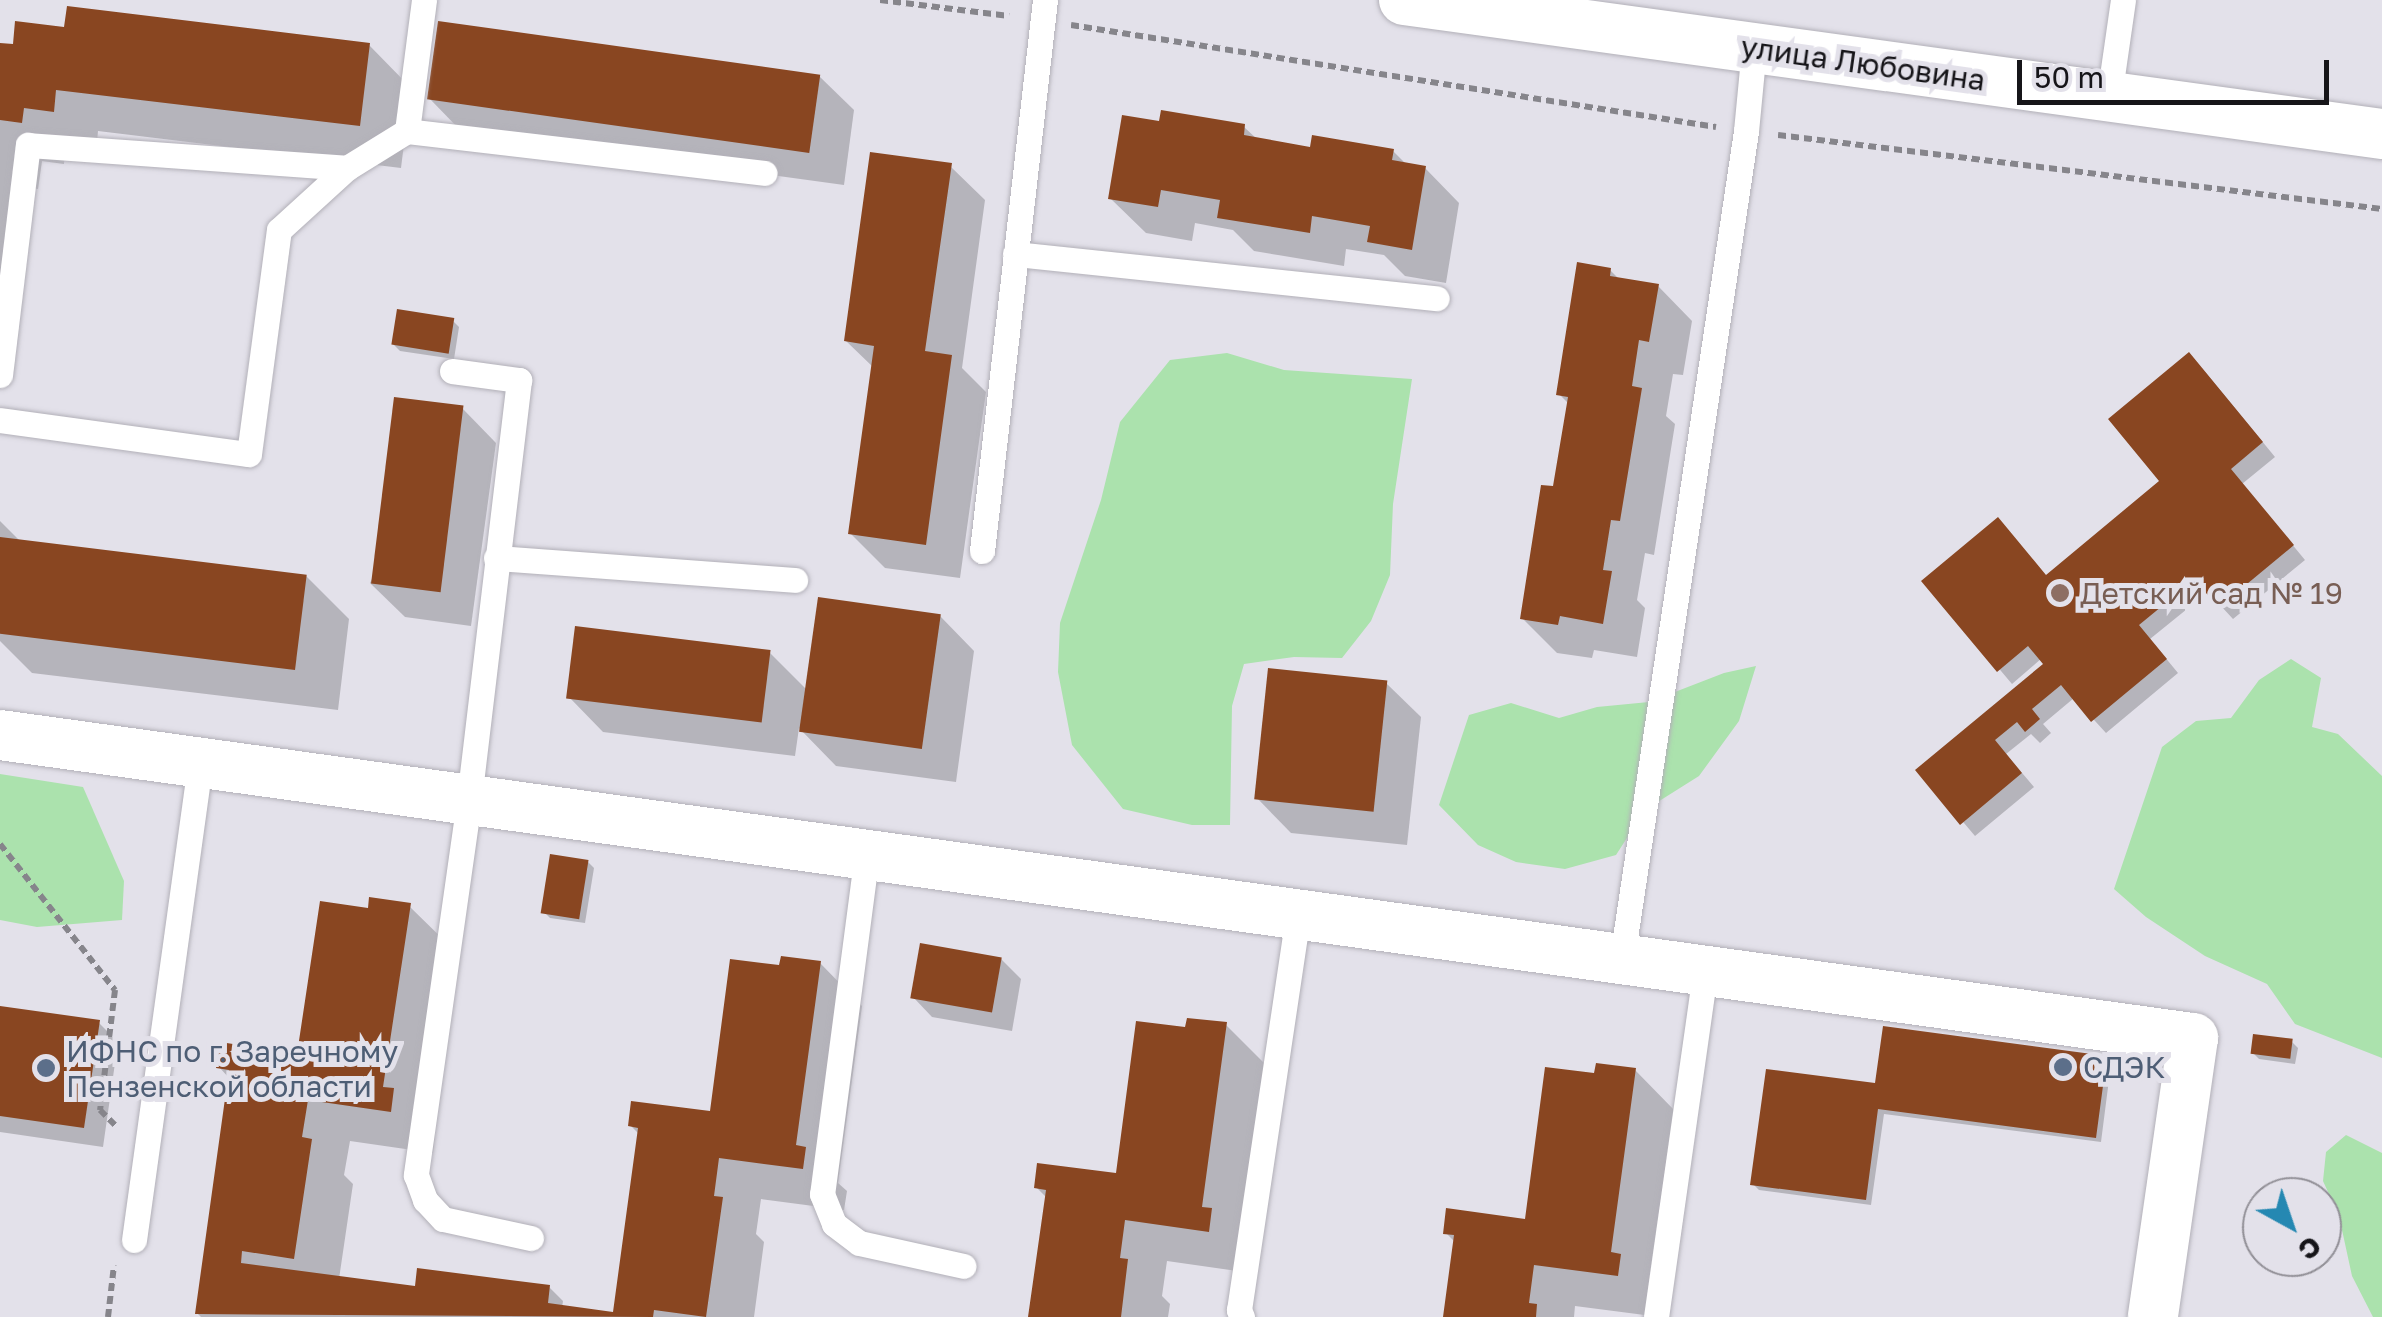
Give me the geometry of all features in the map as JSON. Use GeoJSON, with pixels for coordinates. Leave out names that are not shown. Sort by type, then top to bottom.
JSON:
{"type":"FeatureCollection","features":[{"type":"Feature","properties":{"kind":"street","name":"улица Любовина"},"geometry":{"type":"LineString","coordinates":[[1433,2],[2382,134]]}},
{"type":"Feature","properties":{"kind":"street"},"geometry":{"type":"LineString","coordinates":[[0,735],[2193,1038],[2154,1317]]}},
{"type":"Feature","properties":{"kind":"lane"},"geometry":{"type":"LineString","coordinates":[[407,132],[424,0]]}},
{"type":"Feature","properties":{"kind":"lane"},"geometry":{"type":"LineString","coordinates":[[2109,96],[2123,0]]}},
{"type":"Feature","properties":{"kind":"lane"},"geometry":{"type":"LineString","coordinates":[[982,550],[1044,10]]}},
{"type":"Feature","properties":{"kind":"lane"},"geometry":{"type":"LineString","coordinates":[[1622,958],[1746,132],[1754,48]]}},
{"type":"Feature","properties":{"kind":"lane"},"geometry":{"type":"LineString","coordinates":[[0,420],[250,454],[279,230],[346,168],[407,132],[765,174]]}},
{"type":"Feature","properties":{"kind":"lane"},"geometry":{"type":"LineString","coordinates":[[0,375],[28,145],[346,168]]}},
{"type":"Feature","properties":{"kind":"lane"},"geometry":{"type":"LineString","coordinates":[[1016,254],[1437,298]]}},
{"type":"Feature","properties":{"kind":"lane"},"geometry":{"type":"LineString","coordinates":[[452,371],[519,380],[469,801],[416,1175],[425,1200],[443,1219],[531,1238]]}},
{"type":"Feature","properties":{"kind":"lane"},"geometry":{"type":"LineString","coordinates":[[496,558],[795,580]]}},
{"type":"Feature","properties":{"kind":"lane"},"geometry":{"type":"LineString","coordinates":[[124,1249],[200,762]]}},
{"type":"Feature","properties":{"kind":"lane"},"geometry":{"type":"LineString","coordinates":[[866,853],[822,1194],[834,1224],[859,1243],[964,1266]]}},
{"type":"Feature","properties":{"kind":"lane"},"geometry":{"type":"LineString","coordinates":[[1242,1317],[1239,1310],[1298,914]]}},
{"type":"Feature","properties":{"kind":"lane"},"geometry":{"type":"LineString","coordinates":[[1656,1317],[1706,970]]}},
{"type":"Feature","properties":{"kind":"path"},"geometry":{"type":"LineString","coordinates":[[880,0],[1044,10],[1746,132],[2382,209]]}},
{"type":"Feature","properties":{"kind":"path"},"geometry":{"type":"LineString","coordinates":[[0,844],[115,990],[100,1110],[120,1130]]}},
{"type":"Feature","properties":{"kind":"path"},"geometry":{"type":"LineString","coordinates":[[108,1317],[124,1249]]}},
{"type":"Feature","properties":{"kind":"green space"},"geometry":{"type":"Polygon","coordinates":[[[1227,353],[1284,370],[1412,379],[1393,504],[1390,575],[1371,621],[1342,658],[1294,657],[1244,664],[1232,706],[1230,825],[1192,825],[1123,809],[1072,745],[1058,672],[1060,623],[1101,500],[1120,422],[1170,360],[1227,353]]]}},
{"type":"Feature","properties":{"kind":"green space"},"geometry":{"type":"Polygon","coordinates":[[[2291,659],[2321,678],[2312,727],[2338,734],[2382,776],[2382,1058],[2295,1024],[2267,984],[2205,956],[2146,917],[2114,889],[2162,747],[2196,721],[2231,718],[2259,680],[2291,659]]]}},
{"type":"Feature","properties":{"kind":"green space"},"geometry":{"type":"Polygon","coordinates":[[[1756,666],[1739,721],[1699,776],[1645,810],[1616,855],[1565,869],[1516,862],[1478,845],[1439,805],[1469,715],[1511,703],[1559,718],[1597,707],[1649,702],[1724,673],[1756,666]]]}},
{"type":"Feature","properties":{"kind":"green space"},"geometry":{"type":"Polygon","coordinates":[[[0,774],[83,787],[124,881],[122,920],[37,927],[0,920],[0,774]]]}},
{"type":"Feature","properties":{"kind":"green space"},"geometry":{"type":"Polygon","coordinates":[[[2346,1135],[2382,1153],[2382,1317],[2373,1317],[2352,1276],[2342,1230],[2342,1177],[2323,1177],[2326,1152],[2346,1135]]]}},
{"type":"Feature","properties":{"kind":"building"},"geometry":{"type":"Polygon","coordinates":[[[67,6],[370,43],[360,126],[56,90],[54,112],[24,108],[22,123],[0,120],[0,43],[13,44],[15,21],[64,27],[67,6]]]}},
{"type":"Feature","properties":{"kind":"building"},"geometry":{"type":"Polygon","coordinates":[[[438,21],[820,75],[809,153],[427,99],[438,21]]]}},
{"type":"Feature","properties":{"kind":"building"},"geometry":{"type":"Polygon","coordinates":[[[1161,110],[1245,124],[1244,135],[1310,147],[1312,135],[1394,149],[1392,160],[1426,166],[1412,250],[1367,242],[1370,226],[1312,216],[1310,233],[1217,218],[1220,200],[1161,190],[1158,207],[1108,199],[1122,115],[1159,121],[1161,110]]]}},
{"type":"Feature","properties":{"kind":"building"},"geometry":{"type":"Polygon","coordinates":[[[870,152],[952,163],[925,351],[952,355],[926,545],[848,534],[874,346],[844,341],[870,152]]]}},
{"type":"Feature","properties":{"kind":"building"},"geometry":{"type":"Polygon","coordinates":[[[1577,262],[1611,268],[1610,276],[1659,284],[1649,342],[1639,340],[1632,386],[1642,388],[1620,521],[1611,520],[1603,570],[1612,571],[1603,624],[1560,616],[1558,625],[1520,619],[1541,485],[1553,486],[1568,397],[1556,395],[1577,262]]]}},
{"type":"Feature","properties":{"kind":"building"},"geometry":{"type":"Polygon","coordinates":[[[397,309],[454,318],[449,354],[391,345],[397,309]]]}},
{"type":"Feature","properties":{"kind":"building"},"geometry":{"type":"Polygon","coordinates":[[[2189,352],[2263,442],[2231,469],[2294,545],[2218,608],[2195,579],[2139,625],[2167,659],[2091,722],[2061,685],[2032,709],[2040,719],[2025,732],[2017,722],[1995,740],[2022,773],[1960,825],[1915,770],[2043,664],[2028,646],[1997,672],[1921,581],[1998,517],[2046,575],[2159,481],[2108,419],[2189,352]]]}},
{"type":"Feature","properties":{"kind":"building"},"geometry":{"type":"Polygon","coordinates":[[[394,397],[463,406],[441,592],[371,584],[394,397]]]}},
{"type":"Feature","properties":{"kind":"building"},"geometry":{"type":"Polygon","coordinates":[[[0,537],[307,575],[295,670],[0,634],[0,537]]]}},
{"type":"Feature","properties":{"kind":"building"},"geometry":{"type":"Polygon","coordinates":[[[818,597],[941,614],[922,749],[799,732],[818,597]]]}},
{"type":"Feature","properties":{"kind":"building"},"geometry":{"type":"Polygon","coordinates":[[[575,626],[771,650],[762,722],[566,698],[575,626]]]}},
{"type":"Feature","properties":{"kind":"building"},"geometry":{"type":"Polygon","coordinates":[[[1268,668],[1387,681],[1374,812],[1254,799],[1268,668]]]}},
{"type":"Feature","properties":{"kind":"building"},"geometry":{"type":"Polygon","coordinates":[[[550,854],[589,860],[579,919],[541,913],[550,854]]]}},
{"type":"Feature","properties":{"kind":"building"},"geometry":{"type":"Polygon","coordinates":[[[369,897],[411,903],[383,1087],[394,1088],[391,1112],[308,1100],[302,1137],[312,1139],[294,1259],[242,1251],[241,1263],[415,1286],[417,1268],[550,1285],[548,1303],[613,1312],[638,1128],[628,1126],[631,1101],[710,1111],[730,959],[779,965],[781,956],[821,961],[796,1145],[806,1147],[803,1169],[719,1158],[714,1196],[723,1197],[706,1317],[654,1310],[653,1317],[195,1314],[229,1070],[216,1068],[220,1042],[297,1054],[320,901],[368,908],[369,897]]]}},
{"type":"Feature","properties":{"kind":"building"},"geometry":{"type":"Polygon","coordinates":[[[920,943],[1002,957],[992,1013],[910,998],[920,943]]]}},
{"type":"Feature","properties":{"kind":"building","name":"ИФНС по г. Заречному Пензенской области"},"geometry":{"type":"Polygon","coordinates":[[[0,1006],[100,1020],[84,1128],[0,1116],[0,1006]]]}},
{"type":"Feature","properties":{"kind":"building"},"geometry":{"type":"Polygon","coordinates":[[[1187,1018],[1227,1022],[1202,1207],[1212,1208],[1209,1232],[1125,1220],[1120,1258],[1128,1259],[1121,1317],[1028,1317],[1046,1190],[1034,1188],[1037,1163],[1116,1173],[1136,1021],[1185,1027],[1187,1018]]]}},
{"type":"Feature","properties":{"kind":"building"},"geometry":{"type":"Polygon","coordinates":[[[1883,1026],[2107,1056],[2096,1138],[1878,1109],[1866,1200],[1750,1185],[1766,1069],[1875,1083],[1883,1026]]]}},
{"type":"Feature","properties":{"kind":"building"},"geometry":{"type":"Polygon","coordinates":[[[2253,1034],[2293,1039],[2290,1059],[2251,1054],[2253,1034]]]}},
{"type":"Feature","properties":{"kind":"building"},"geometry":{"type":"Polygon","coordinates":[[[1596,1063],[1636,1068],[1611,1252],[1621,1254],[1618,1276],[1534,1265],[1529,1303],[1537,1304],[1536,1317],[1443,1317],[1454,1235],[1443,1234],[1446,1208],[1525,1219],[1545,1067],[1594,1073],[1596,1063]]]}},
{"type":"Feature","properties":{"kind":"place","name":"Детский сад № 19"},"geometry":{"type":"Point","coordinates":[2060,593]}},
{"type":"Feature","properties":{"kind":"place","name":"СДЭК"},"geometry":{"type":"Point","coordinates":[2063,1067]}},
{"type":"Feature","properties":{"kind":"place","name":"ИФНС по г. Заречному Пензенской области"},"geometry":{"type":"Point","coordinates":[46,1068]}}]}
